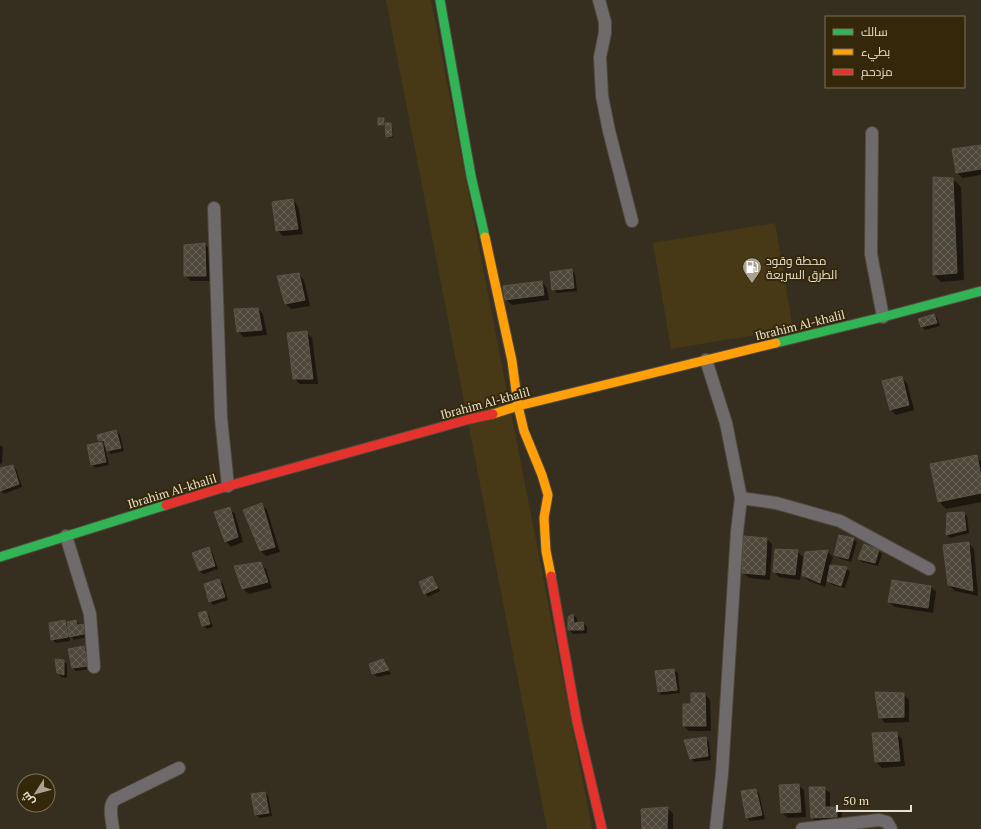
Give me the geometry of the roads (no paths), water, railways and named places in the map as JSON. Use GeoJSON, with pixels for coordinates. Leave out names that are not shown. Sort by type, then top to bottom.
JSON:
{"type":"FeatureCollection","features":[{"type":"Feature","properties":{"kind":"street"},"geometry":{"type":"LineString","coordinates":[[440,0],[472,176],[512,361],[518,406],[524,431],[542,475],[548,495],[544,518],[546,551],[577,722],[602,829]]}},
{"type":"Feature","properties":{"kind":"street"},"geometry":{"type":"LineString","coordinates":[[599,0],[605,22],[605,33],[600,56],[602,96],[609,131],[632,222]]}},
{"type":"Feature","properties":{"kind":"street"},"geometry":{"type":"LineString","coordinates":[[872,133],[871,254],[883,317]]}},
{"type":"Feature","properties":{"kind":"street"},"geometry":{"type":"LineString","coordinates":[[214,208],[221,418],[228,486]]}},
{"type":"Feature","properties":{"kind":"street","name":"Ibrahim Al-khalil"},"geometry":{"type":"LineString","coordinates":[[0,557],[228,486],[518,406],[883,317],[981,291]]}},
{"type":"Feature","properties":{"kind":"street"},"geometry":{"type":"LineString","coordinates":[[706,360],[726,423],[741,498],[737,532],[722,773],[716,829]]}},
{"type":"Feature","properties":{"kind":"street"},"geometry":{"type":"LineString","coordinates":[[741,498],[776,503],[840,521],[928,568]]}},
{"type":"Feature","properties":{"kind":"street"},"geometry":{"type":"LineString","coordinates":[[66,536],[90,614],[94,667]]}},
{"type":"Feature","properties":{"kind":"street"},"geometry":{"type":"LineString","coordinates":[[113,829],[111,803],[114,800],[179,768]]}},
{"type":"Feature","properties":{"kind":"street"},"geometry":{"type":"LineString","coordinates":[[802,829],[879,820],[887,822],[891,829]]}},
{"type":"Feature","properties":{"kind":"place","name":"محطة وقود الطرق السريعة"},"geometry":{"type":"Point","coordinates":[752,284]}}]}
